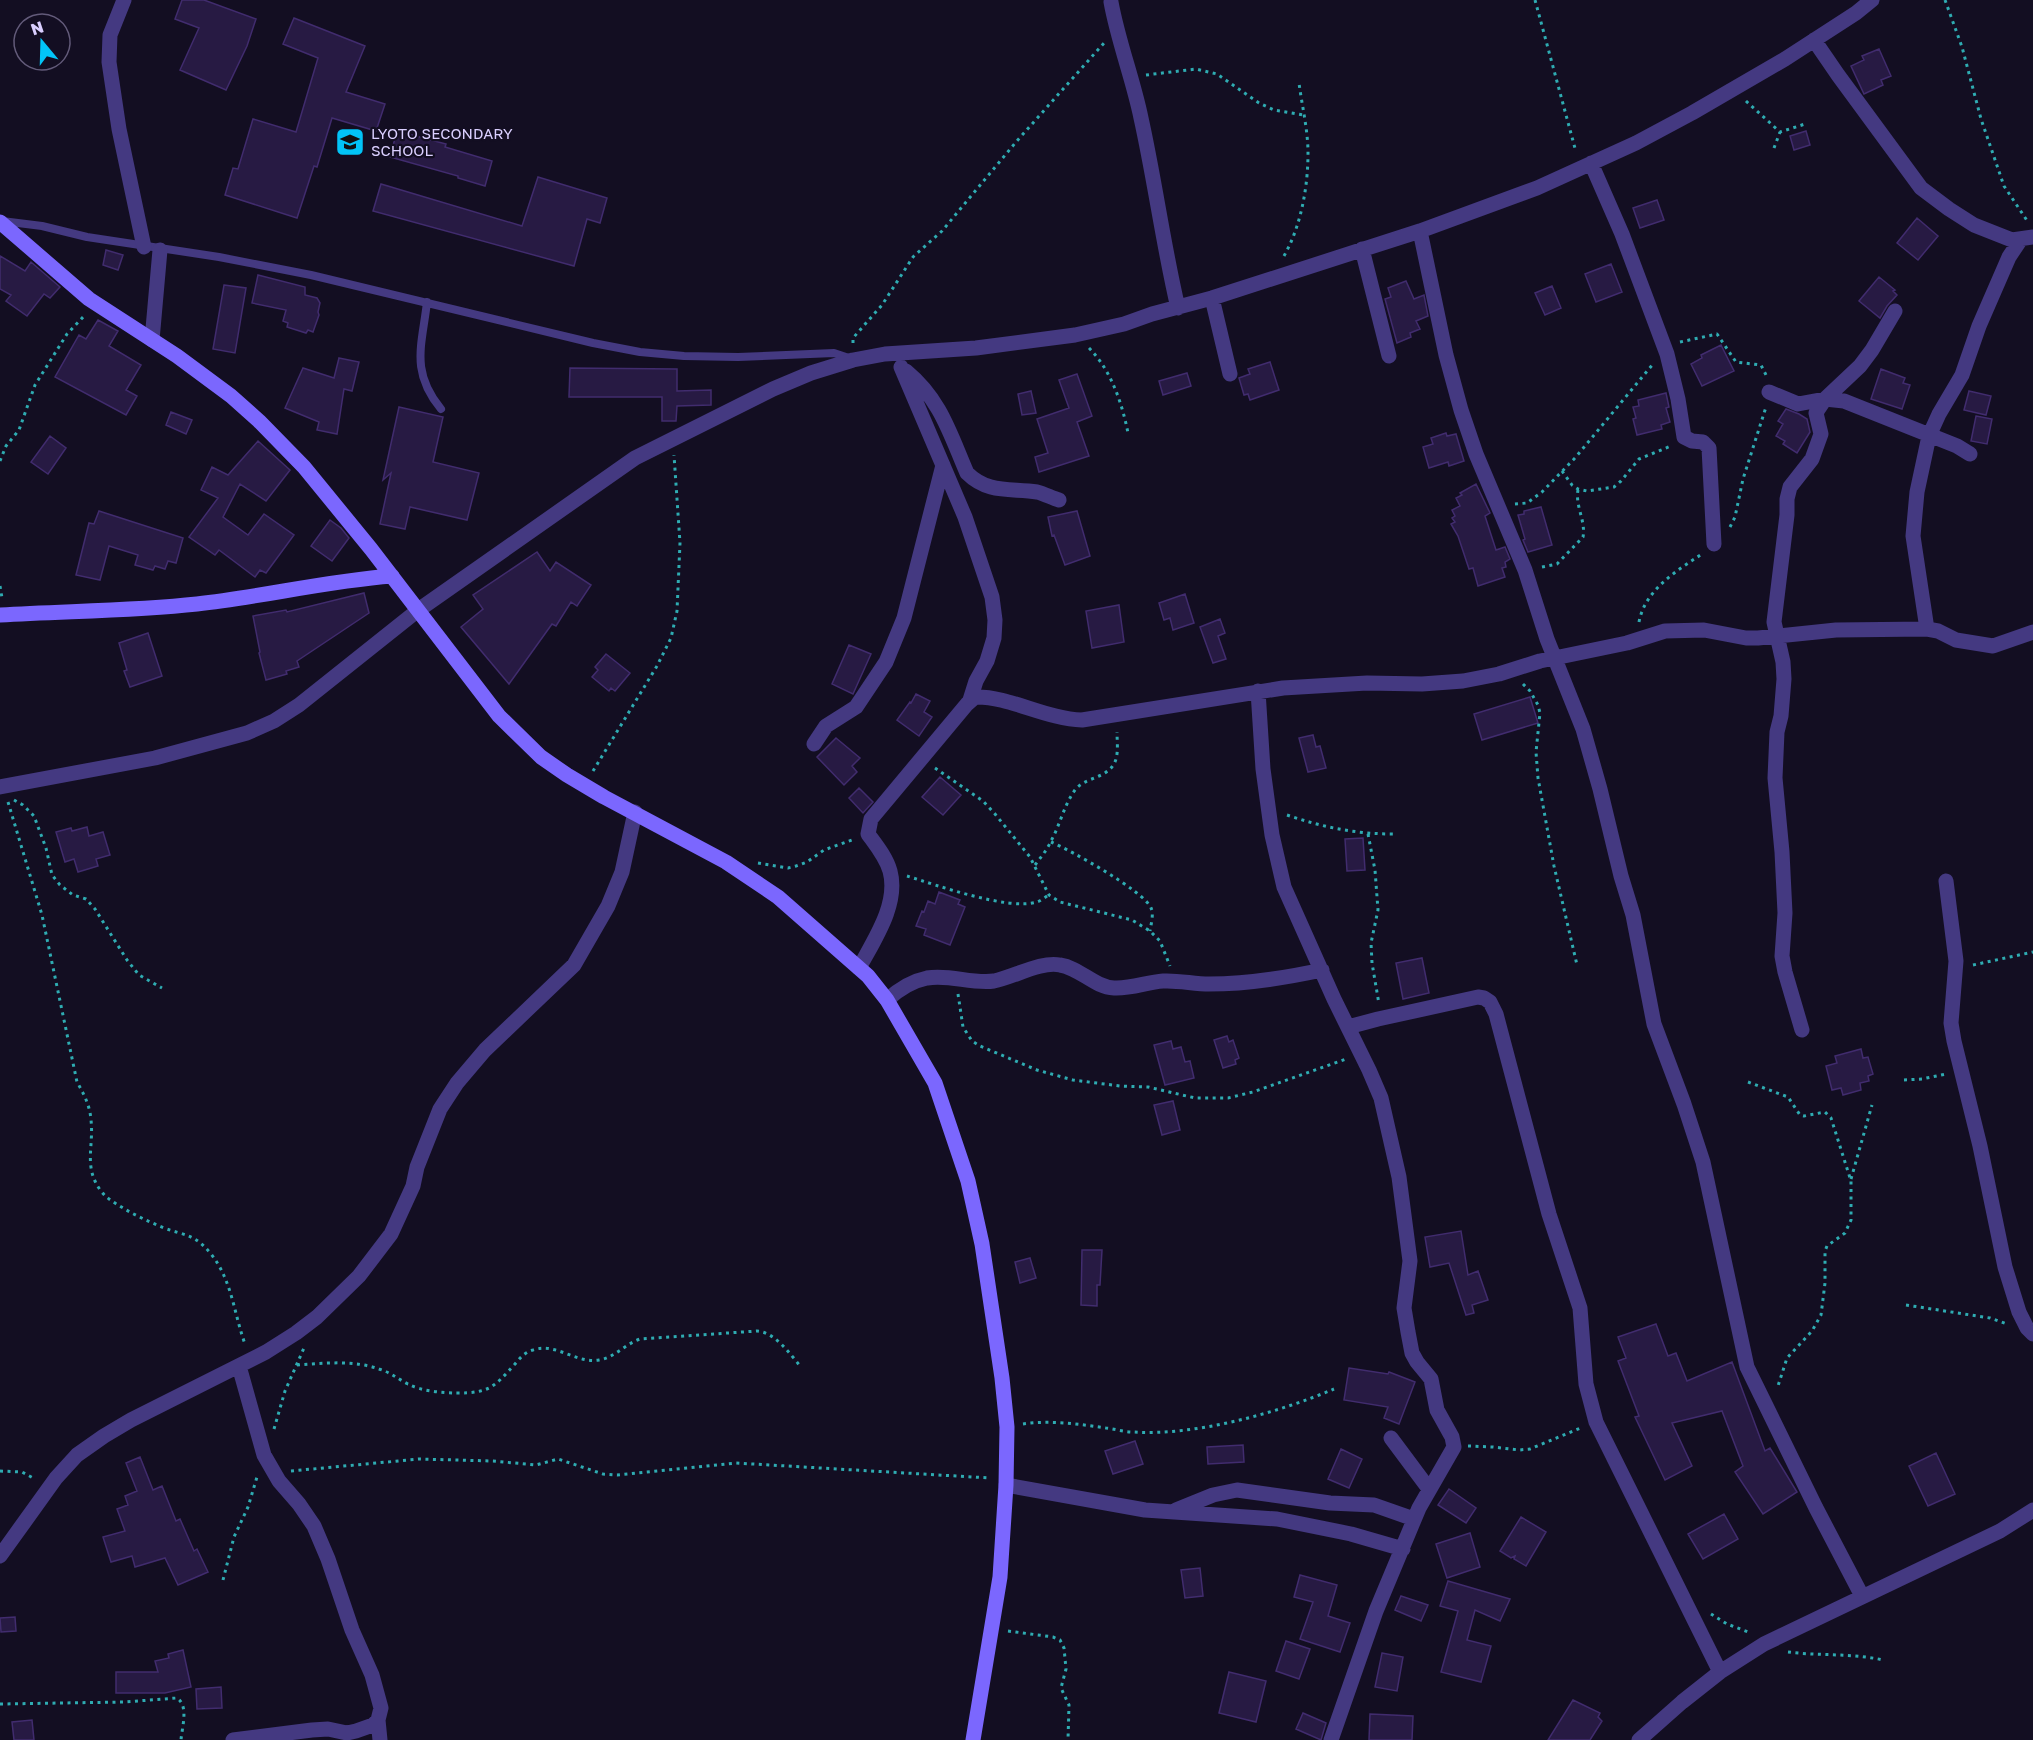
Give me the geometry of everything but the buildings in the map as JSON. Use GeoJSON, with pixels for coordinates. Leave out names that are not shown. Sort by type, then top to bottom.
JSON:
{"type":"FeatureCollection","features":[{"type":"Feature","properties":{"kind":"street"},"geometry":{"type":"LineString","coordinates":[[124,0],[110,35],[109,62],[119,129],[144,247]]}},
{"type":"Feature","properties":{"kind":"street"},"geometry":{"type":"LineString","coordinates":[[0,787],[155,758],[228,739],[274,721],[298,705],[417,611],[635,458],[773,389],[853,360],[885,354],[976,348],[1075,335],[1124,324],[1420,231],[1537,188],[1636,143],[1785,59],[1872,0]]}},
{"type":"Feature","properties":{"kind":"street"},"geometry":{"type":"LineString","coordinates":[[1111,2],[1141,116],[1165,256],[1178,308]]}},
{"type":"Feature","properties":{"kind":"street"},"geometry":{"type":"LineString","coordinates":[[1814,40],[1922,188],[1949,210],[1974,225],[2012,240],[2027,238]]}},
{"type":"Feature","properties":{"kind":"street"},"geometry":{"type":"LineString","coordinates":[[1585,166],[1626,244],[1664,347],[1678,399],[1684,437],[1692,441],[1703,442],[1709,448],[1714,544]]}},
{"type":"Feature","properties":{"kind":"street"},"geometry":{"type":"LineString","coordinates":[[1,224],[95,304],[203,375],[260,421],[304,467],[392,576],[499,716],[542,757],[585,786],[726,862],[778,897],[859,968],[887,1000],[935,1083],[968,1180],[982,1244],[1007,1427],[1000,1577],[973,1740]]}},
{"type":"Feature","properties":{"kind":"street"},"geometry":{"type":"LineString","coordinates":[[1420,231],[1444,345],[1461,410],[1476,454],[1525,570],[1554,657],[1583,729],[1633,915],[1654,1024],[1703,1162],[1745,1358],[1816,1508],[1863,1596]]}},
{"type":"Feature","properties":{"kind":"street"},"geometry":{"type":"LineString","coordinates":[[1927,629],[1913,536],[1917,492],[1929,436],[1962,375],[1979,326],[2009,257],[2027,238]]}},
{"type":"Feature","properties":{"kind":"street"},"geometry":{"type":"LineString","coordinates":[[1362,249],[1389,356]]}},
{"type":"Feature","properties":{"kind":"street"},"geometry":{"type":"LineString","coordinates":[[152,340],[160,250]]}},
{"type":"Feature","properties":{"kind":"street"},"geometry":{"type":"LineString","coordinates":[[1212,298],[1230,374]]}},
{"type":"Feature","properties":{"kind":"street"},"geometry":{"type":"LineString","coordinates":[[1802,1030],[1782,956],[1785,913],[1775,755],[1784,680],[1782,654],[1774,622],[1787,499],[1790,487],[1809,465],[1816,451],[1821,431],[1816,413],[1825,399],[1860,366],[1881,336],[1894,311]]}},
{"type":"Feature","properties":{"kind":"street"},"geometry":{"type":"LineString","coordinates":[[885,354],[925,390],[942,414],[967,474],[974,480],[987,488],[1040,493],[1059,500]]}},
{"type":"Feature","properties":{"kind":"street"},"geometry":{"type":"LineString","coordinates":[[859,968],[882,925],[891,895],[889,868],[868,834],[872,819],[970,700],[976,681],[987,662],[994,639],[995,620],[992,597],[984,570],[965,517],[901,367]]}},
{"type":"Feature","properties":{"kind":"street"},"geometry":{"type":"LineString","coordinates":[[1769,392],[1798,404],[1825,399],[1850,403],[1957,446],[1970,454]]}},
{"type":"Feature","properties":{"kind":"street"},"geometry":{"type":"LineString","coordinates":[[814,744],[826,726],[856,707],[886,662],[904,618],[943,465]]}},
{"type":"Feature","properties":{"kind":"street"},"geometry":{"type":"LineString","coordinates":[[0,615],[196,604],[346,580],[392,576]]}},
{"type":"Feature","properties":{"kind":"street"},"geometry":{"type":"LineString","coordinates":[[970,700],[979,696],[1071,720],[1082,720],[1258,691],[1367,683],[1422,684],[1463,681],[1554,657],[1608,647],[1665,631],[1704,630],[1746,638],[1836,630],[1927,629],[1938,631],[1956,640],[1993,646],[2033,632]]}},
{"type":"Feature","properties":{"kind":"street"},"geometry":{"type":"LineString","coordinates":[[1258,691],[1263,769],[1275,854],[1284,887],[1381,1098],[1399,1176],[1410,1261],[1404,1308],[1413,1353],[1417,1362],[1431,1379],[1434,1402],[1452,1437],[1454,1446],[1414,1519],[1376,1611],[1331,1740]]}},
{"type":"Feature","properties":{"kind":"street"},"geometry":{"type":"LineString","coordinates":[[0,1556],[49,1487],[77,1455],[131,1420],[246,1362],[296,1333],[317,1317],[359,1276],[391,1234],[413,1186],[417,1167],[440,1110],[457,1083],[485,1050],[574,965],[608,906],[619,880],[635,812]]}},
{"type":"Feature","properties":{"kind":"street"},"geometry":{"type":"LineString","coordinates":[[1947,881],[1956,967],[1951,1023],[2005,1267],[2019,1312],[2030,1331]]}},
{"type":"Feature","properties":{"kind":"street"},"geometry":{"type":"LineString","coordinates":[[887,1000],[905,987],[926,978],[957,977],[972,981],[994,981],[1054,964],[1070,968],[1102,986],[1113,988],[1165,981],[1210,984],[1263,980],[1322,970]]}},
{"type":"Feature","properties":{"kind":"street"},"geometry":{"type":"LineString","coordinates":[[1348,1027],[1478,998],[1484,998],[1490,1002],[1508,1054],[1549,1214],[1580,1308],[1586,1384],[1596,1422],[1720,1672]]}},
{"type":"Feature","properties":{"kind":"street"},"geometry":{"type":"LineString","coordinates":[[246,1362],[264,1455],[275,1474],[308,1515],[328,1560],[352,1630],[379,1694],[380,1740]]}},
{"type":"Feature","properties":{"kind":"street"},"geometry":{"type":"LineString","coordinates":[[1391,1438],[1429,1489]]}},
{"type":"Feature","properties":{"kind":"street"},"geometry":{"type":"LineString","coordinates":[[1006,1482],[1145,1510],[1277,1519],[1315,1526],[1403,1549]]}},
{"type":"Feature","properties":{"kind":"street"},"geometry":{"type":"LineString","coordinates":[[1173,1511],[1213,1495],[1236,1490],[1330,1503],[1374,1505],[1414,1519]]}},
{"type":"Feature","properties":{"kind":"street"},"geometry":{"type":"LineString","coordinates":[[1639,1740],[1720,1672],[1764,1644],[2000,1531],[2033,1510]]}},
{"type":"Feature","properties":{"kind":"street"},"geometry":{"type":"LineString","coordinates":[[233,1740],[328,1729],[347,1733],[363,1729],[378,1720]]}},
{"type":"Feature","properties":{"kind":"lane"},"geometry":{"type":"LineString","coordinates":[[1,224],[42,225],[87,237],[264,266],[640,352],[738,357],[834,353],[853,360]]}},
{"type":"Feature","properties":{"kind":"lane"},"geometry":{"type":"LineString","coordinates":[[427,303],[420,348],[421,371],[426,387],[441,409]]}},
{"type":"Feature","properties":{"kind":"path"},"geometry":{"type":"LineString","coordinates":[[1535,0],[1574,141],[1585,166]]}},
{"type":"Feature","properties":{"kind":"path"},"geometry":{"type":"LineString","coordinates":[[1945,0],[1962,47],[1981,119],[2004,186],[2033,228]]}},
{"type":"Feature","properties":{"kind":"path"},"geometry":{"type":"LineString","coordinates":[[853,360],[853,338],[882,305],[913,257],[942,231],[1116,28]]}},
{"type":"Feature","properties":{"kind":"path"},"geometry":{"type":"LineString","coordinates":[[1130,78],[1158,72],[1197,69],[1217,74],[1259,103],[1274,110],[1303,115]]}},
{"type":"Feature","properties":{"kind":"path"},"geometry":{"type":"LineString","coordinates":[[1268,280],[1289,247],[1303,202],[1308,151],[1299,83]]}},
{"type":"Feature","properties":{"kind":"path"},"geometry":{"type":"LineString","coordinates":[[1734,89],[1780,132]]}},
{"type":"Feature","properties":{"kind":"path"},"geometry":{"type":"LineString","coordinates":[[1780,132],[1805,124]]}},
{"type":"Feature","properties":{"kind":"path"},"geometry":{"type":"LineString","coordinates":[[1774,148],[1780,132]]}},
{"type":"Feature","properties":{"kind":"path"},"geometry":{"type":"LineString","coordinates":[[0,461],[6,446],[19,430],[35,385],[44,369],[67,334],[95,304]]}},
{"type":"Feature","properties":{"kind":"path"},"geometry":{"type":"LineString","coordinates":[[1075,335],[1094,352],[1104,367],[1120,403],[1128,433]]}},
{"type":"Feature","properties":{"kind":"path"},"geometry":{"type":"LineString","coordinates":[[1499,504],[1527,503],[1535,498],[1626,398],[1664,347]]}},
{"type":"Feature","properties":{"kind":"path"},"geometry":{"type":"LineString","coordinates":[[585,786],[657,666],[671,638],[677,611],[680,543],[673,439]]}},
{"type":"Feature","properties":{"kind":"path"},"geometry":{"type":"LineString","coordinates":[[1562,471],[1572,485],[1578,489],[1587,491],[1614,487],[1640,459],[1688,439]]}},
{"type":"Feature","properties":{"kind":"path"},"geometry":{"type":"LineString","coordinates":[[1525,570],[1557,564],[1583,537],[1584,526],[1578,502],[1578,489]]}},
{"type":"Feature","properties":{"kind":"path"},"geometry":{"type":"LineString","coordinates":[[1509,670],[1530,691],[1540,713],[1536,752],[1538,778],[1546,811],[1554,866],[1577,965]]}},
{"type":"Feature","properties":{"kind":"path"},"geometry":{"type":"LineString","coordinates":[[1035,865],[1051,842],[1076,788],[1112,767],[1117,752],[1119,713]]}},
{"type":"Feature","properties":{"kind":"path"},"geometry":{"type":"LineString","coordinates":[[922,759],[982,801],[1017,839],[1035,865],[1049,895],[1060,902],[1132,920],[1150,931],[1160,941],[1175,982]]}},
{"type":"Feature","properties":{"kind":"path"},"geometry":{"type":"LineString","coordinates":[[162,988],[139,975],[86,899],[73,895],[60,885],[52,875],[46,848],[34,816],[22,805],[6,796],[35,887],[77,1082],[86,1096],[91,1120],[90,1166],[94,1180],[109,1199],[144,1220],[187,1234],[212,1255],[230,1288],[244,1343],[246,1362]]}},
{"type":"Feature","properties":{"kind":"path"},"geometry":{"type":"LineString","coordinates":[[1268,807],[1335,830],[1393,834]]}},
{"type":"Feature","properties":{"kind":"path"},"geometry":{"type":"LineString","coordinates":[[755,863],[788,868],[796,866],[807,862],[824,850],[868,834]]}},
{"type":"Feature","properties":{"kind":"path"},"geometry":{"type":"LineString","coordinates":[[1368,834],[1375,870],[1378,910],[1371,943],[1372,963],[1382,1018]]}},
{"type":"Feature","properties":{"kind":"path"},"geometry":{"type":"LineString","coordinates":[[1051,842],[1082,857],[1135,890],[1147,901],[1152,910],[1150,931]]}},
{"type":"Feature","properties":{"kind":"path"},"geometry":{"type":"LineString","coordinates":[[889,868],[969,895],[1020,904],[1036,902],[1049,895]]}},
{"type":"Feature","properties":{"kind":"path"},"geometry":{"type":"LineString","coordinates":[[1956,967],[1967,967],[2033,952]]}},
{"type":"Feature","properties":{"kind":"path"},"geometry":{"type":"LineString","coordinates":[[957,977],[960,1017],[966,1035],[972,1041],[1037,1070],[1073,1080],[1148,1087],[1195,1098],[1228,1098],[1253,1092],[1361,1054]]}},
{"type":"Feature","properties":{"kind":"path"},"geometry":{"type":"LineString","coordinates":[[1904,1080],[1922,1079],[1961,1071]]}},
{"type":"Feature","properties":{"kind":"path"},"geometry":{"type":"LineString","coordinates":[[1748,1082],[1788,1097],[1800,1115],[1825,1112],[1831,1118],[1851,1181]]}},
{"type":"Feature","properties":{"kind":"path"},"geometry":{"type":"LineString","coordinates":[[1770,1413],[1786,1358],[1812,1331],[1821,1315],[1825,1283],[1825,1251],[1827,1246],[1845,1233],[1851,1220],[1851,1181],[1872,1105]]}},
{"type":"Feature","properties":{"kind":"path"},"geometry":{"type":"LineString","coordinates":[[1906,1305],[1990,1318],[2030,1331]]}},
{"type":"Feature","properties":{"kind":"path"},"geometry":{"type":"LineString","coordinates":[[273,1437],[285,1391],[317,1317]]}},
{"type":"Feature","properties":{"kind":"path"},"geometry":{"type":"LineString","coordinates":[[297,1365],[346,1363],[364,1365],[380,1369],[416,1387],[455,1393],[476,1392],[496,1385],[524,1354],[532,1350],[553,1349],[589,1361],[608,1358],[622,1347],[640,1339],[764,1331],[801,1367]]}},
{"type":"Feature","properties":{"kind":"path"},"geometry":{"type":"LineString","coordinates":[[1007,1427],[1033,1423],[1078,1425],[1132,1432],[1188,1429],[1246,1418],[1334,1389]]}},
{"type":"Feature","properties":{"kind":"path"},"geometry":{"type":"LineString","coordinates":[[1454,1446],[1530,1449],[1596,1422]]}},
{"type":"Feature","properties":{"kind":"path"},"geometry":{"type":"LineString","coordinates":[[223,1580],[234,1537],[253,1494],[264,1455]]}},
{"type":"Feature","properties":{"kind":"path"},"geometry":{"type":"LineString","coordinates":[[275,1474],[295,1470],[419,1459],[536,1465],[558,1459],[603,1474],[617,1475],[736,1463],[933,1473],[1006,1482]]}},
{"type":"Feature","properties":{"kind":"path"},"geometry":{"type":"LineString","coordinates":[[0,1471],[22,1472],[49,1487]]}},
{"type":"Feature","properties":{"kind":"path"},"geometry":{"type":"LineString","coordinates":[[1708,1612],[1718,1620],[1752,1634],[1764,1644],[1779,1651],[1868,1656],[1883,1659]]}},
{"type":"Feature","properties":{"kind":"path"},"geometry":{"type":"LineString","coordinates":[[991,1629],[1053,1637],[1060,1640],[1066,1659],[1065,1678],[1061,1688],[1069,1705],[1068,1740]]}},
{"type":"Feature","properties":{"kind":"path"},"geometry":{"type":"LineString","coordinates":[[0,1704],[124,1702],[177,1698],[182,1701],[184,1708],[181,1740]]}},
{"type":"Feature","properties":{"kind":"place","name":"LYOTO SECONDARY SCHOOL"},"geometry":{"type":"Point","coordinates":[350,142]}}]}
